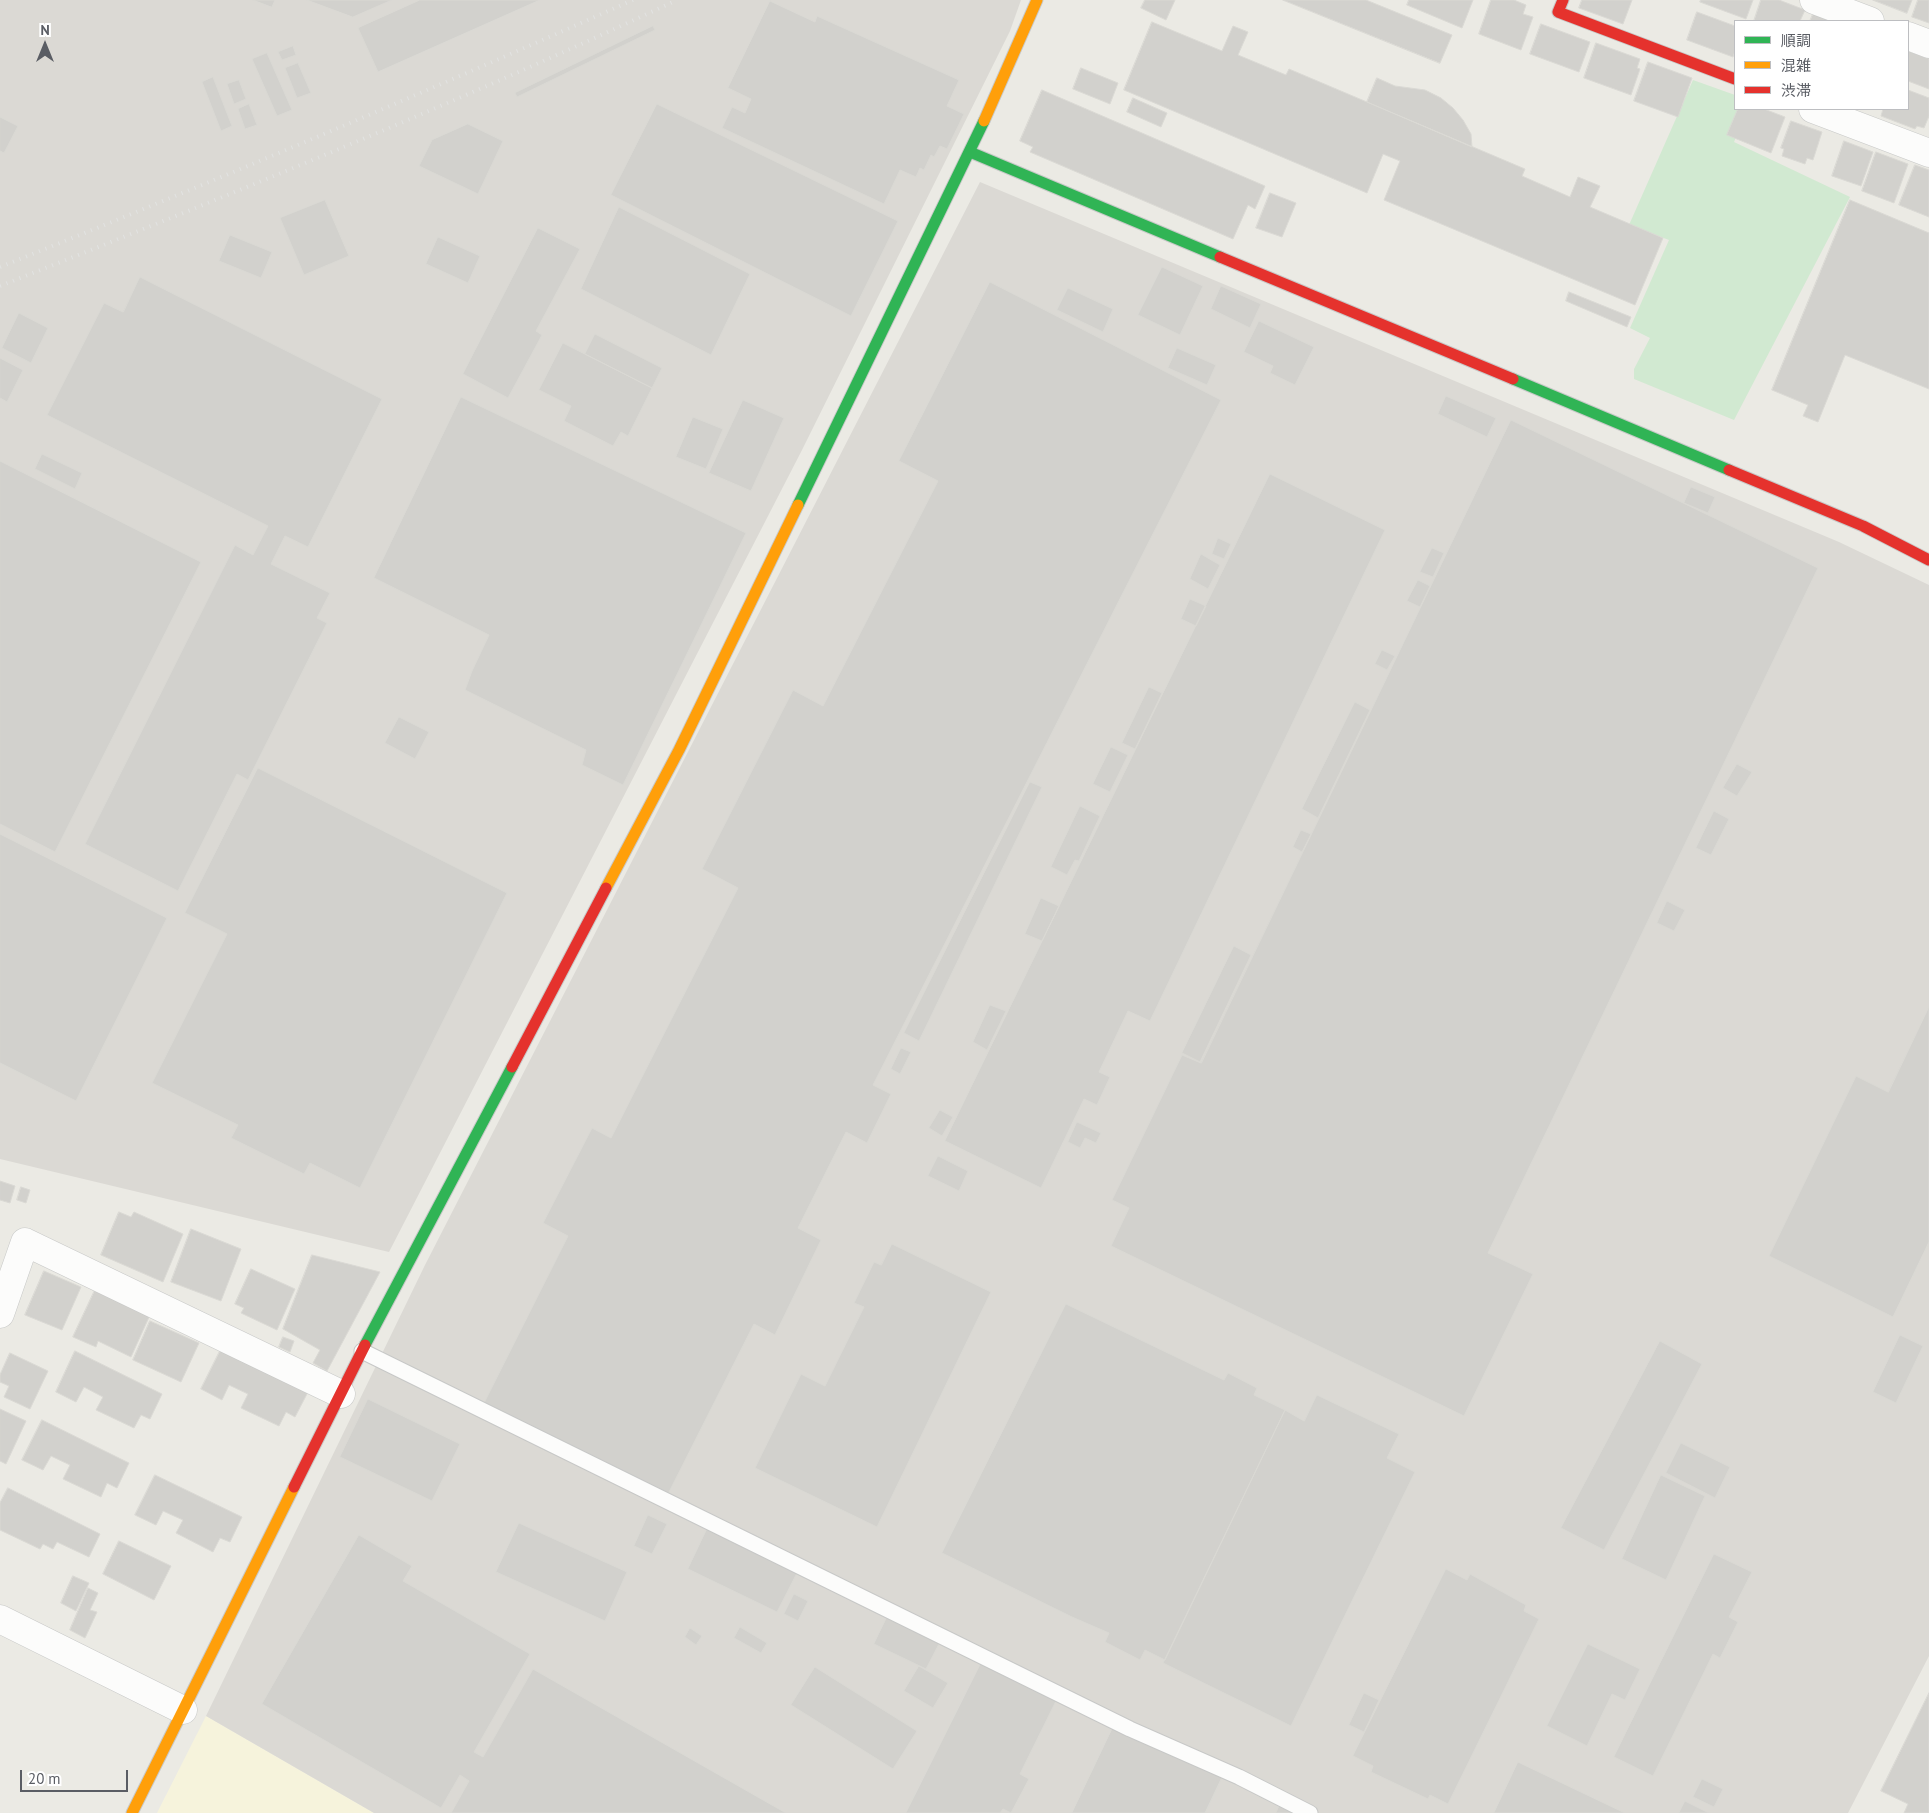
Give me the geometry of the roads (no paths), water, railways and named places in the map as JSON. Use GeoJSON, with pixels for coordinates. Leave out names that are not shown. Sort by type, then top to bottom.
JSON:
{"type":"FeatureCollection","features":[{"type":"Feature","properties":{"kind":"street"},"geometry":{"type":"LineString","coordinates":[[132,1813],[362,1351],[679,750],[970,152],[1037,0]]}},
{"type":"Feature","properties":{"kind":"street"},"geometry":{"type":"LineString","coordinates":[[1563,0],[1558,12],[1734,79]]}},
{"type":"Feature","properties":{"kind":"street"},"geometry":{"type":"LineString","coordinates":[[1814,0],[1867,20]]}},
{"type":"Feature","properties":{"kind":"street"},"geometry":{"type":"LineString","coordinates":[[1909,36],[1929,44]]}},
{"type":"Feature","properties":{"kind":"street"},"geometry":{"type":"LineString","coordinates":[[1816,110],[1929,153]]}},
{"type":"Feature","properties":{"kind":"street"},"geometry":{"type":"LineString","coordinates":[[970,152],[1854,522],[1929,560]]}},
{"type":"Feature","properties":{"kind":"street"},"geometry":{"type":"LineString","coordinates":[[0,1314],[25,1242],[341,1394]]}},
{"type":"Feature","properties":{"kind":"street"},"geometry":{"type":"LineString","coordinates":[[0,1618],[183,1710]]}},
{"type":"Feature","properties":{"kind":"lane"},"geometry":{"type":"LineString","coordinates":[[362,1351],[1130,1729],[1239,1777],[1310,1813]]}},
{"type":"Feature","properties":{"kind":"railway"},"geometry":{"type":"LineString","coordinates":[[0,267],[318,136],[633,0]]}},
{"type":"Feature","properties":{"kind":"railway"},"geometry":{"type":"LineString","coordinates":[[0,286],[341,148],[510,76],[677,0]]}}]}
